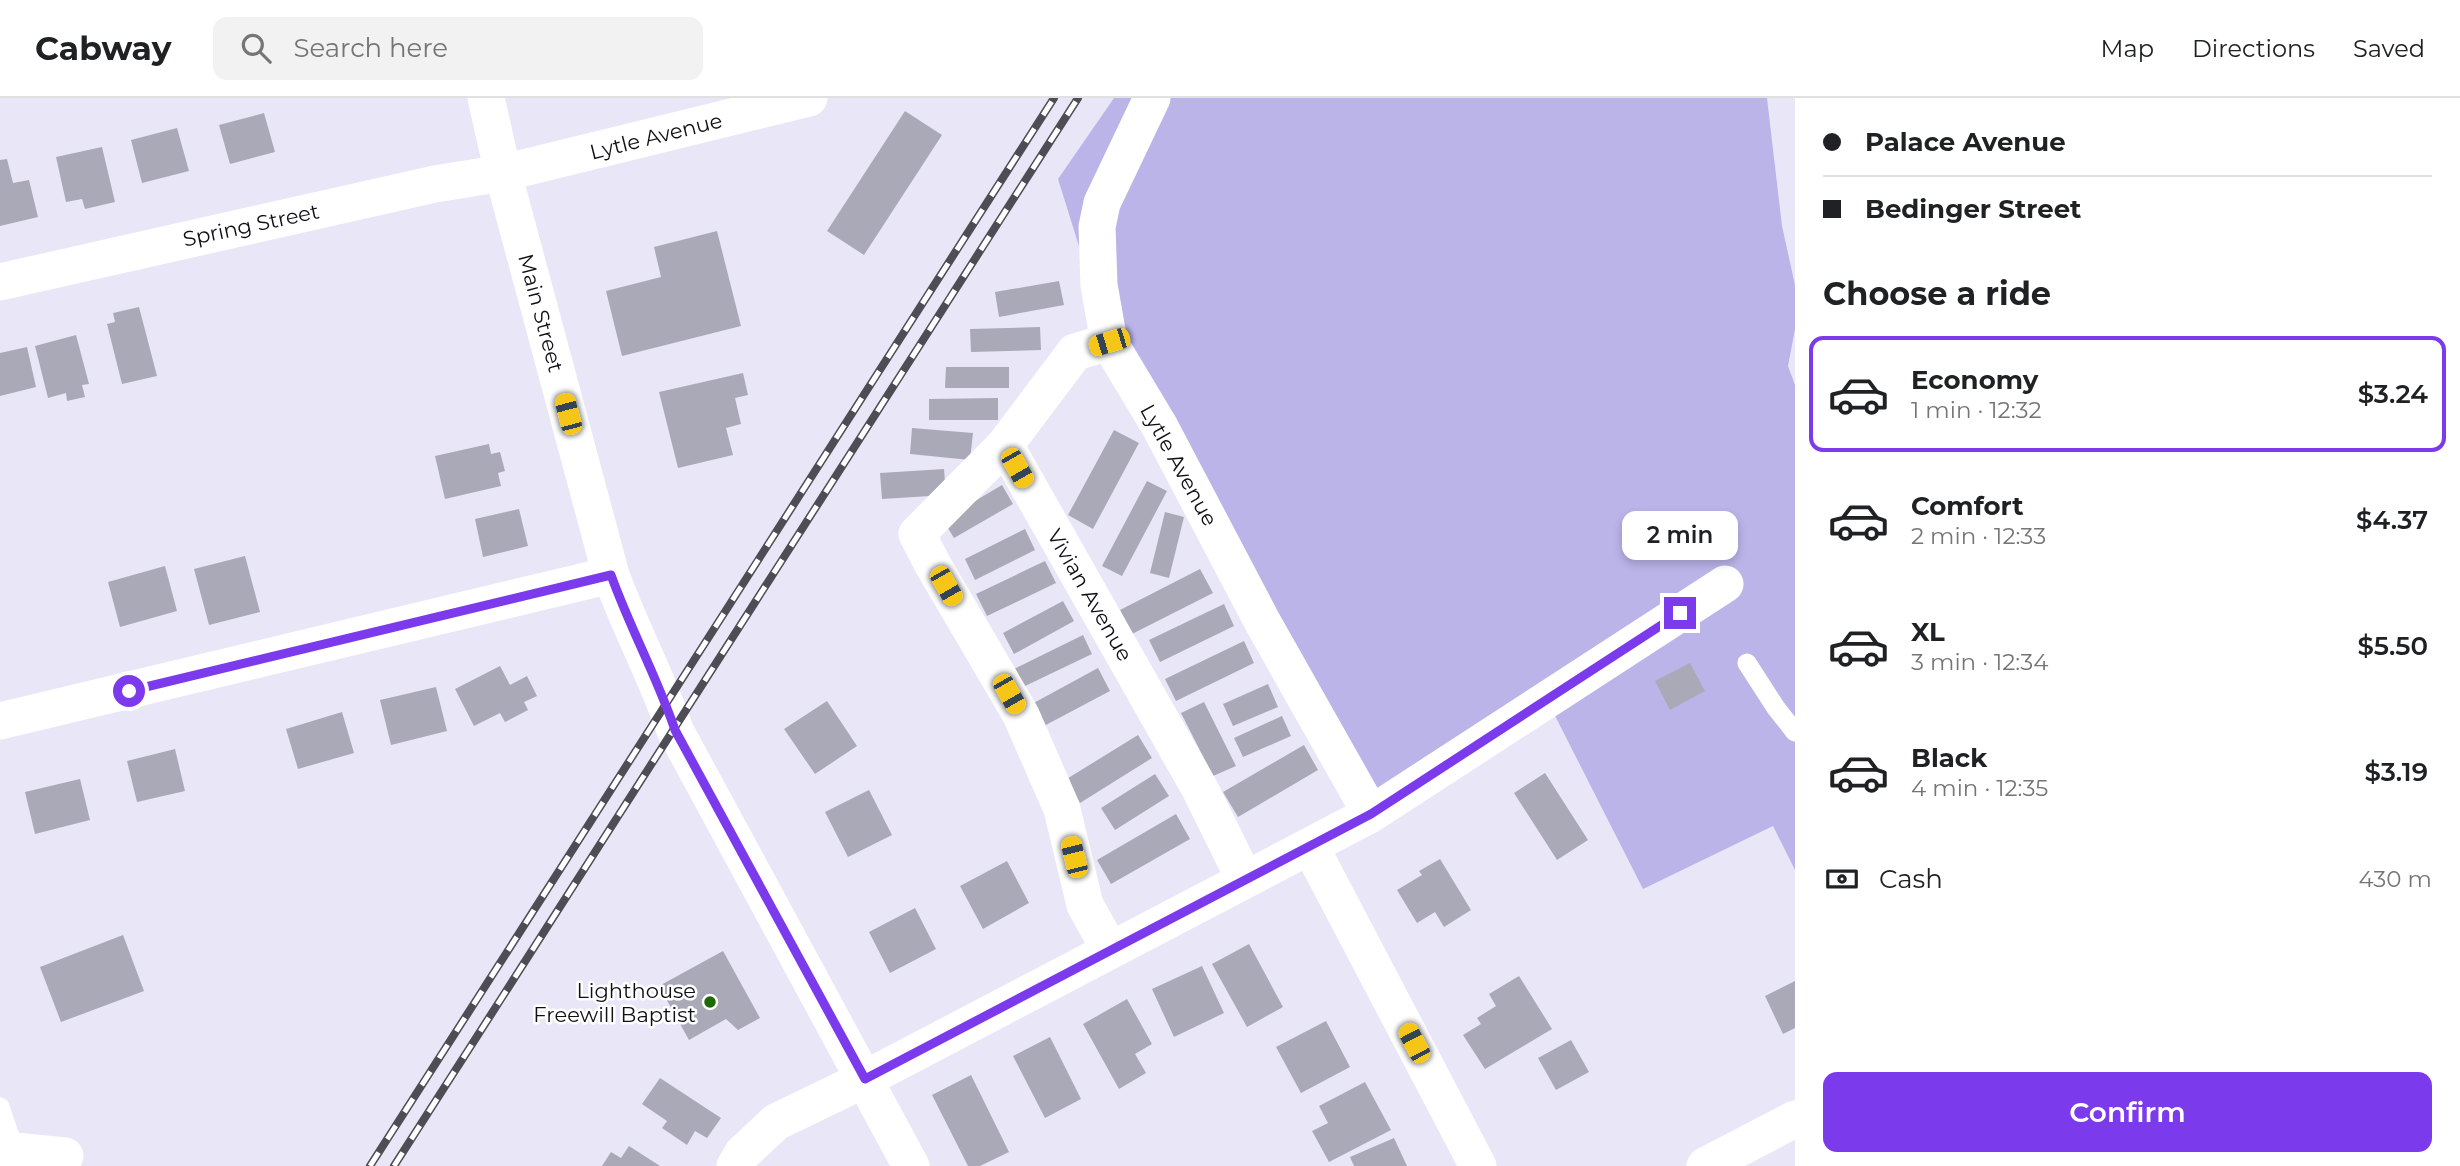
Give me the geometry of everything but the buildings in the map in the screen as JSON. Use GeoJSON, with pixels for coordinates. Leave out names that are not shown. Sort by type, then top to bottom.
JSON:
{"type":"FeatureCollection","features":[{"type":"Feature","properties":{"kind":"street","name":"Main Street"},"geometry":{"type":"LineString","coordinates":[[486,98],[503,173],[611,575],[625,612],[675,730],[911,1166]]}},
{"type":"Feature","properties":{"kind":"street","name":"Lytle Avenue"},"geometry":{"type":"LineString","coordinates":[[503,173],[808,98]]}},
{"type":"Feature","properties":{"kind":"street","name":"Lytle Avenue"},"geometry":{"type":"LineString","coordinates":[[1152,98],[1102,203],[1097,227],[1099,285],[1109,342],[1160,428],[1262,621],[1371,814]]}},
{"type":"Feature","properties":{"kind":"street","name":"Spring Street"},"geometry":{"type":"LineString","coordinates":[[0,282],[435,184],[503,173]]}},
{"type":"Feature","properties":{"kind":"street"},"geometry":{"type":"LineString","coordinates":[[1109,342],[1074,352],[1004,445],[918,534],[933,565],[1021,715],[1062,809],[1085,905],[1110,950]]}},
{"type":"Feature","properties":{"kind":"street","name":"Vivian Avenue"},"geometry":{"type":"LineString","coordinates":[[1004,445],[1200,789],[1245,880]]}},
{"type":"Feature","properties":{"kind":"street"},"geometry":{"type":"LineString","coordinates":[[0,721],[611,575]]}},
{"type":"Feature","properties":{"kind":"street"},"geometry":{"type":"LineString","coordinates":[[735,1166],[742,1154],[776,1122],[865,1079],[1371,814],[1725,584]]}},
{"type":"Feature","properties":{"kind":"street"},"geometry":{"type":"LineString","coordinates":[[1310,846],[1478,1166]]}},
{"type":"Feature","properties":{"kind":"street"},"geometry":{"type":"LineString","coordinates":[[1705,1166],[1795,1119]]}},
{"type":"Feature","properties":{"kind":"street"},"geometry":{"type":"LineString","coordinates":[[7,1153],[65,1156]]}},
{"type":"Feature","properties":{"kind":"lane"},"geometry":{"type":"LineString","coordinates":[[1747,663],[1795,732]]}},
{"type":"Feature","properties":{"kind":"lane"},"geometry":{"type":"LineString","coordinates":[[0,1107],[7,1153]]}},
{"type":"Feature","properties":{"kind":"shaded area"},"geometry":{"type":"Polygon","coordinates":[[[1114,98],[1767,98],[1782,226],[1795,285],[1795,329],[1788,366],[1795,385],[1795,870],[1773,826],[1643,889],[1547,700],[1371,814],[1109,342],[1058,179],[1114,98]]]}},
{"type":"Feature","properties":{"kind":"railway"},"geometry":{"type":"LineString","coordinates":[[370,1166],[1054,98]]}},
{"type":"Feature","properties":{"kind":"railway"},"geometry":{"type":"LineString","coordinates":[[394,1166],[1078,98]]}},
{"type":"Feature","properties":{"kind":"place","name":"Lighthouse Freewill Baptist"},"geometry":{"type":"Point","coordinates":[710,1002]}},
{"type":"Feature","properties":{"kind":"route"},"geometry":{"type":"LineString","coordinates":[[129,691],[611,575],[675,730],[865,1079],[1371,814],[1680,613]]}}]}
